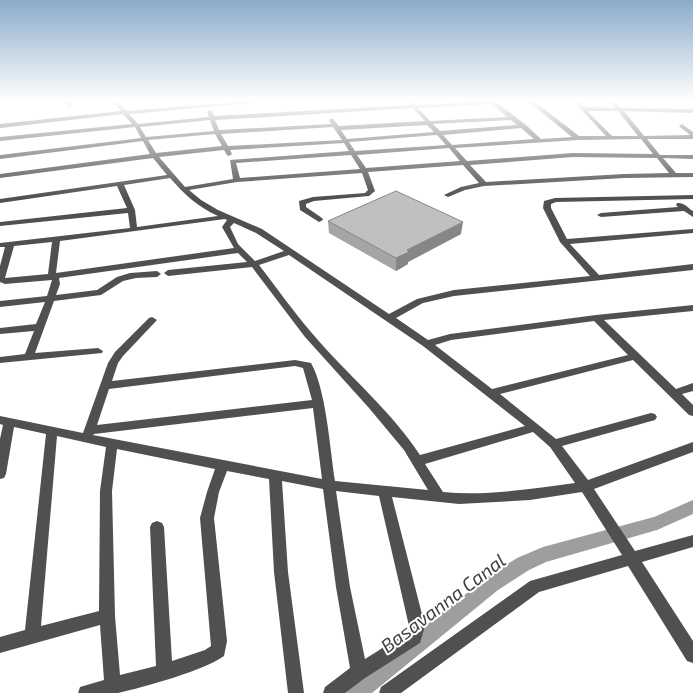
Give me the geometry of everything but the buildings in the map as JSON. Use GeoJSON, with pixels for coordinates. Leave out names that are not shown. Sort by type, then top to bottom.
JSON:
{"type":"FeatureCollection","features":[{"type":"Feature","properties":{"kind":"street"},"geometry":{"type":"LineString","coordinates":[[0,139],[55,133]]}},
{"type":"Feature","properties":{"kind":"street"},"geometry":{"type":"LineString","coordinates":[[141,133],[154,155],[183,189],[198,202],[215,212],[258,231],[389,318],[427,344],[535,427],[554,444],[594,499],[693,655]]}},
{"type":"Feature","properties":{"kind":"street"},"geometry":{"type":"LineString","coordinates":[[0,157],[144,139],[203,133]]}},
{"type":"Feature","properties":{"kind":"street"},"geometry":{"type":"LineString","coordinates":[[218,133],[232,161],[237,180]]}},
{"type":"Feature","properties":{"kind":"street"},"geometry":{"type":"LineString","coordinates":[[319,220],[303,208],[302,203],[313,200],[367,195],[371,193],[372,189],[364,170],[341,133]]}},
{"type":"Feature","properties":{"kind":"street"},"geometry":{"type":"LineString","coordinates":[[0,176],[154,155],[226,148],[345,141],[434,133]]}},
{"type":"Feature","properties":{"kind":"street"},"geometry":{"type":"LineString","coordinates":[[438,133],[484,184]]}},
{"type":"Feature","properties":{"kind":"street"},"geometry":{"type":"LineString","coordinates":[[532,133],[540,141]]}},
{"type":"Feature","properties":{"kind":"street"},"geometry":{"type":"LineString","coordinates":[[572,133],[578,138]]}},
{"type":"Feature","properties":{"kind":"street"},"geometry":{"type":"LineString","coordinates":[[606,133],[610,138]]}},
{"type":"Feature","properties":{"kind":"street"},"geometry":{"type":"LineString","coordinates":[[640,133],[674,175]]}},
{"type":"Feature","properties":{"kind":"street"},"geometry":{"type":"LineString","coordinates":[[232,161],[578,138],[693,136]]}},
{"type":"Feature","properties":{"kind":"street"},"geometry":{"type":"LineString","coordinates":[[183,189],[237,180],[464,162],[589,154],[693,157]]}},
{"type":"Feature","properties":{"kind":"street"},"geometry":{"type":"LineString","coordinates":[[448,195],[463,188],[484,184],[693,175]]}},
{"type":"Feature","properties":{"kind":"street"},"geometry":{"type":"LineString","coordinates":[[0,200],[172,176]]}},
{"type":"Feature","properties":{"kind":"street"},"geometry":{"type":"LineString","coordinates":[[120,184],[131,210],[134,230]]}},
{"type":"Feature","properties":{"kind":"street"},"geometry":{"type":"LineString","coordinates":[[671,197],[693,215]]}},
{"type":"Feature","properties":{"kind":"street"},"geometry":{"type":"LineString","coordinates":[[596,277],[564,242],[546,205],[551,201],[693,197]]}},
{"type":"Feature","properties":{"kind":"street"},"geometry":{"type":"LineString","coordinates":[[601,215],[686,209]]}},
{"type":"Feature","properties":{"kind":"street"},"geometry":{"type":"LineString","coordinates":[[0,224],[131,210]]}},
{"type":"Feature","properties":{"kind":"street"},"geometry":{"type":"LineString","coordinates":[[0,245],[56,240],[230,218]]}},
{"type":"Feature","properties":{"kind":"street"},"geometry":{"type":"LineString","coordinates":[[230,218],[226,227],[235,245],[254,264],[308,335],[373,405],[408,447],[439,497]]}},
{"type":"Feature","properties":{"kind":"street"},"geometry":{"type":"LineString","coordinates":[[564,242],[693,231]]}},
{"type":"Feature","properties":{"kind":"street"},"geometry":{"type":"LineString","coordinates":[[29,357],[42,327],[56,284],[52,273],[56,240]]}},
{"type":"Feature","properties":{"kind":"street"},"geometry":{"type":"LineString","coordinates":[[10,244],[1,279],[8,281],[240,250]]}},
{"type":"Feature","properties":{"kind":"street"},"geometry":{"type":"LineString","coordinates":[[168,273],[254,264],[289,252]]}},
{"type":"Feature","properties":{"kind":"street"},"geometry":{"type":"LineString","coordinates":[[389,318],[420,300],[454,293],[693,267]]}},
{"type":"Feature","properties":{"kind":"street"},"geometry":{"type":"LineString","coordinates":[[0,304],[98,294],[108,289],[114,281],[121,278],[156,274]]}},
{"type":"Feature","properties":{"kind":"street"},"geometry":{"type":"LineString","coordinates":[[427,344],[450,337],[596,318],[693,308]]}},
{"type":"Feature","properties":{"kind":"street"},"geometry":{"type":"LineString","coordinates":[[596,318],[693,412]]}},
{"type":"Feature","properties":{"kind":"street"},"geometry":{"type":"LineString","coordinates":[[88,434],[113,364],[119,354],[152,320]]}},
{"type":"Feature","properties":{"kind":"street"},"geometry":{"type":"LineString","coordinates":[[0,331],[42,327]]}},
{"type":"Feature","properties":{"kind":"street"},"geometry":{"type":"LineString","coordinates":[[0,360],[98,350]]}},
{"type":"Feature","properties":{"kind":"street"},"geometry":{"type":"LineString","coordinates":[[490,393],[635,356]]}},
{"type":"Feature","properties":{"kind":"street"},"geometry":{"type":"LineString","coordinates":[[105,386],[303,363],[307,365],[311,374],[318,403],[343,587],[359,672]]}},
{"type":"Feature","properties":{"kind":"street"},"geometry":{"type":"LineString","coordinates":[[674,393],[693,387]]}},
{"type":"Feature","properties":{"kind":"street"},"geometry":{"type":"LineString","coordinates":[[0,474],[4,421],[52,430],[88,434],[318,403]]}},
{"type":"Feature","properties":{"kind":"street"},"geometry":{"type":"LineString","coordinates":[[554,444],[652,417]]}},
{"type":"Feature","properties":{"kind":"street"},"geometry":{"type":"LineString","coordinates":[[417,461],[535,427]]}},
{"type":"Feature","properties":{"kind":"street"},"geometry":{"type":"LineString","coordinates":[[32,636],[52,430]]}},
{"type":"Feature","properties":{"kind":"street"},"geometry":{"type":"LineString","coordinates":[[88,434],[112,443],[223,466],[328,485],[459,498],[530,495],[584,487],[693,448]]}},
{"type":"Feature","properties":{"kind":"street"},"geometry":{"type":"LineString","coordinates":[[112,443],[106,491],[107,616],[113,686]]}},
{"type":"Feature","properties":{"kind":"street"},"geometry":{"type":"LineString","coordinates":[[86,693],[164,672],[210,656],[218,650],[219,646],[207,518],[211,499],[223,466]]}},
{"type":"Feature","properties":{"kind":"street"},"geometry":{"type":"LineString","coordinates":[[276,475],[281,572],[296,693]]}},
{"type":"Feature","properties":{"kind":"street"},"geometry":{"type":"LineString","coordinates":[[331,693],[359,672],[405,644],[414,637],[417,632],[417,626],[384,491]]}},
{"type":"Feature","properties":{"kind":"street"},"geometry":{"type":"LineString","coordinates":[[157,527],[164,672]]}},
{"type":"Feature","properties":{"kind":"street"},"geometry":{"type":"LineString","coordinates":[[388,693],[535,586],[693,541]]}},
{"type":"Feature","properties":{"kind":"street"},"geometry":{"type":"LineString","coordinates":[[0,645],[107,616]]}},
{"type":"Feature","properties":{"kind":"waterway","name":"Basavanna Canal"},"geometry":{"type":"LineString","coordinates":[[356,693],[492,584],[523,564],[543,555],[657,523],[693,507]]}}]}
